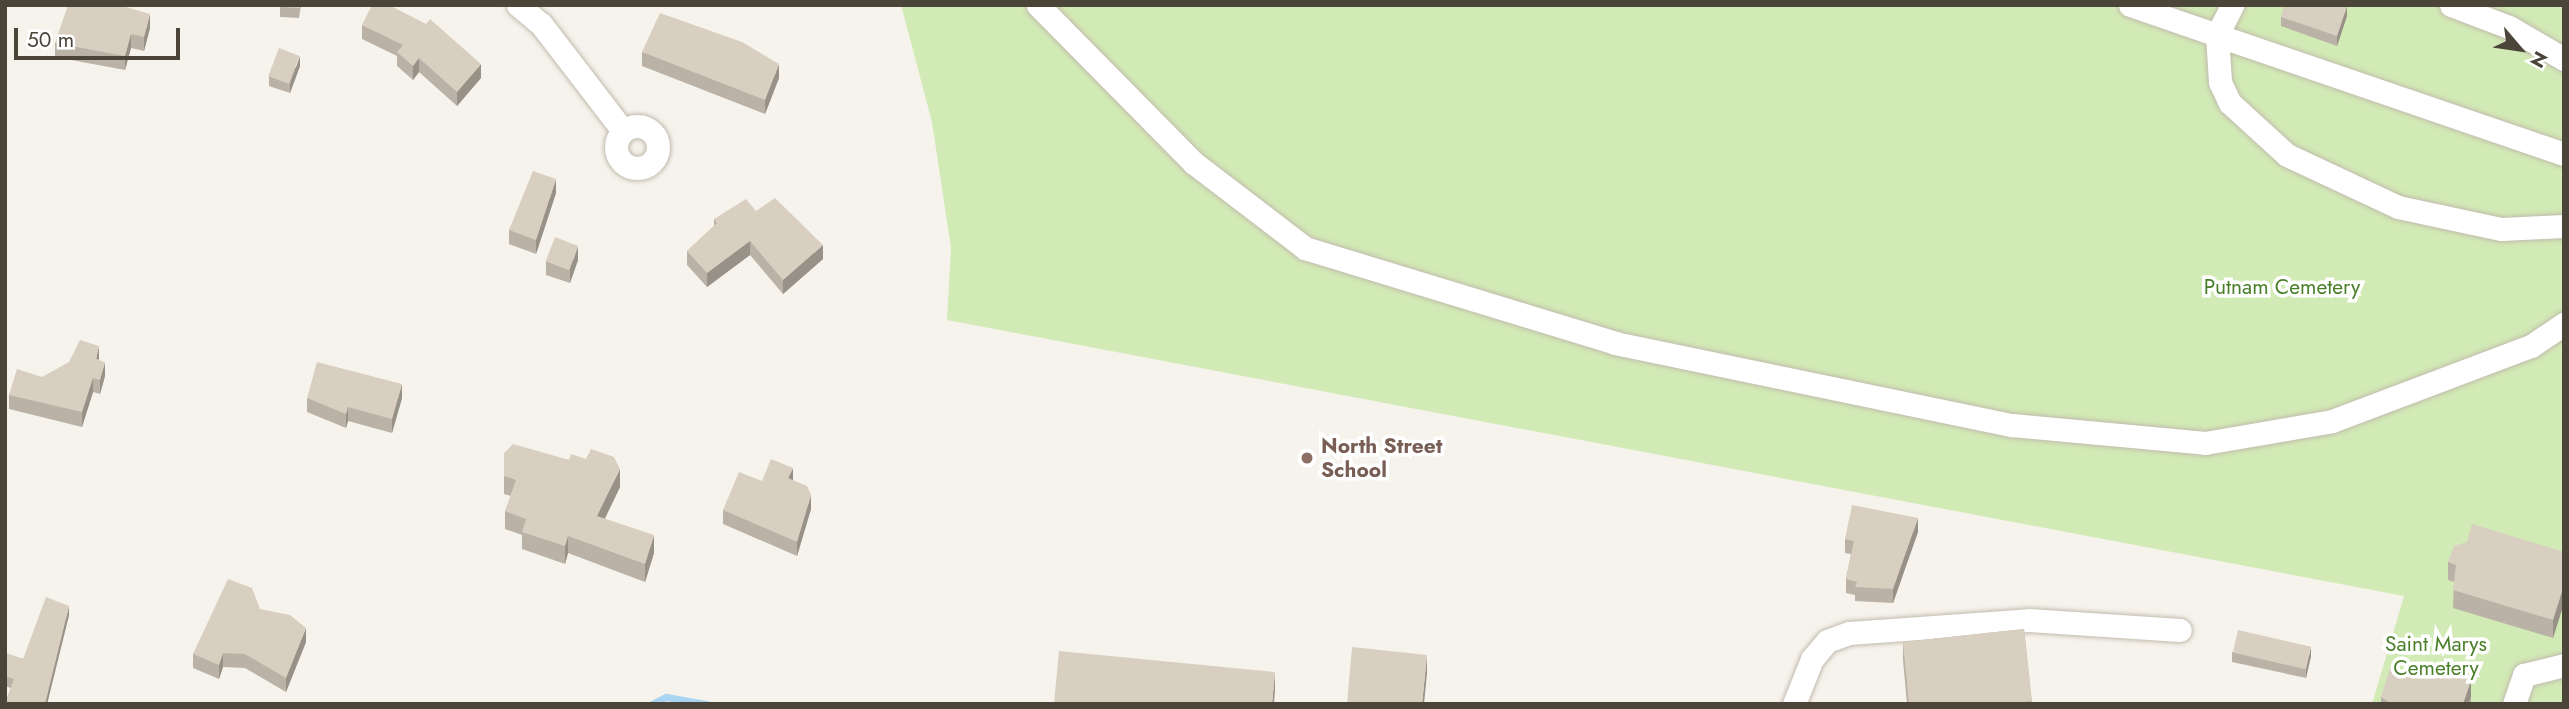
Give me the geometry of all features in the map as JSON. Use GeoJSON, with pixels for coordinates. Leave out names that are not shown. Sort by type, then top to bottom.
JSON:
{"type":"FeatureCollection","features":[{"type":"Feature","properties":{"kind":"street"},"geometry":{"type":"LineString","coordinates":[[518,5],[541,24],[623,131]]}},
{"type":"Feature","properties":{"kind":"street"},"geometry":{"type":"LineString","coordinates":[[1038,5],[1194,163],[1305,248],[1615,343],[2012,425],[2205,443],[2332,421],[2531,346],[2564,324]]}},
{"type":"Feature","properties":{"kind":"street"},"geometry":{"type":"LineString","coordinates":[[2130,5],[2564,155]]}},
{"type":"Feature","properties":{"kind":"street"},"geometry":{"type":"LineString","coordinates":[[2232,5],[2217,35],[2220,82],[2230,103],[2287,155],[2398,207],[2501,229],[2564,226]]}},
{"type":"Feature","properties":{"kind":"street"},"geometry":{"type":"LineString","coordinates":[[2451,5],[2509,27],[2564,59]]}},
{"type":"Feature","properties":{"kind":"street"},"geometry":{"type":"LineString","coordinates":[[1794,704],[1812,659],[1827,641],[1849,633],[2029,620],[2180,630]]}},
{"type":"Feature","properties":{"kind":"street"},"geometry":{"type":"LineString","coordinates":[[2514,704],[2524,675],[2564,665]]}},
{"type":"Feature","properties":{"kind":"green space","name":"Putnam Cemetery"},"geometry":{"type":"Polygon","coordinates":[[[901,5],[2564,5],[2564,704],[2372,704],[2404,596],[947,320],[951,248],[932,122],[901,5]]]}},
{"type":"Feature","properties":{"kind":"building"},"geometry":{"type":"Polygon","coordinates":[[[68,5],[119,5],[150,14],[144,37],[131,34],[125,56],[55,43],[68,5]]]}},
{"type":"Feature","properties":{"kind":"building"},"geometry":{"type":"Polygon","coordinates":[[[280,5],[300,5],[299,8],[280,5]]]}},
{"type":"Feature","properties":{"kind":"building"},"geometry":{"type":"Polygon","coordinates":[[[372,5],[389,5],[426,24],[430,19],[481,64],[457,92],[419,58],[413,66],[397,52],[403,45],[362,25],[372,5]]]}},
{"type":"Feature","properties":{"kind":"building"},"geometry":{"type":"Polygon","coordinates":[[[2284,5],[2347,6],[2337,36],[2281,17],[2284,5]]]}},
{"type":"Feature","properties":{"kind":"building"},"geometry":{"type":"Polygon","coordinates":[[[660,13],[742,42],[779,64],[765,100],[642,52],[660,13]]]}},
{"type":"Feature","properties":{"kind":"building"},"geometry":{"type":"Polygon","coordinates":[[[279,48],[300,56],[289,84],[268,76],[279,48]]]}},
{"type":"Feature","properties":{"kind":"building"},"geometry":{"type":"Polygon","coordinates":[[[533,171],[556,179],[536,240],[509,230],[533,171]]]}},
{"type":"Feature","properties":{"kind":"building"},"geometry":{"type":"Polygon","coordinates":[[[775,198],[823,245],[783,280],[750,241],[707,273],[687,251],[717,223],[714,219],[746,199],[756,211],[775,198]]]}},
{"type":"Feature","properties":{"kind":"building"},"geometry":{"type":"Polygon","coordinates":[[[555,237],[578,246],[569,270],[546,261],[555,237]]]}},
{"type":"Feature","properties":{"kind":"building"},"geometry":{"type":"Polygon","coordinates":[[[80,340],[99,346],[96,359],[105,362],[100,380],[93,378],[82,412],[9,395],[17,369],[42,377],[69,362],[80,340]]]}},
{"type":"Feature","properties":{"kind":"building"},"geometry":{"type":"Polygon","coordinates":[[[317,362],[402,384],[392,419],[348,407],[346,414],[307,398],[317,362]]]}},
{"type":"Feature","properties":{"kind":"building"},"geometry":{"type":"Polygon","coordinates":[[[513,444],[569,460],[571,454],[586,459],[591,449],[614,457],[620,469],[597,516],[654,535],[645,564],[568,536],[565,546],[522,532],[526,519],[505,511],[516,480],[504,476],[504,453],[513,444]]]}},
{"type":"Feature","properties":{"kind":"building"},"geometry":{"type":"Polygon","coordinates":[[[771,459],[793,468],[788,478],[807,486],[811,495],[797,542],[723,510],[739,472],[762,481],[771,459]]]}},
{"type":"Feature","properties":{"kind":"building"},"geometry":{"type":"Polygon","coordinates":[[[1852,505],[1918,518],[1893,589],[1855,587],[1857,582],[1846,579],[1854,541],[1845,539],[1852,505]]]}},
{"type":"Feature","properties":{"kind":"building"},"geometry":{"type":"Polygon","coordinates":[[[2472,524],[2564,552],[2564,585],[2553,620],[2453,590],[2456,565],[2448,562],[2454,546],[2467,542],[2472,524]]]}},
{"type":"Feature","properties":{"kind":"building"},"geometry":{"type":"Polygon","coordinates":[[[228,579],[252,588],[260,609],[290,615],[306,628],[286,678],[245,654],[223,653],[219,665],[193,654],[228,579]]]}},
{"type":"Feature","properties":{"kind":"building"},"geometry":{"type":"Polygon","coordinates":[[[46,597],[69,606],[45,704],[5,704],[14,679],[5,676],[5,653],[23,659],[46,597]]]}},
{"type":"Feature","properties":{"kind":"building"},"geometry":{"type":"Polygon","coordinates":[[[2024,629],[2032,701],[2005,704],[1909,704],[1903,642],[2024,629]]]}},
{"type":"Feature","properties":{"kind":"building"},"geometry":{"type":"Polygon","coordinates":[[[2238,630],[2311,647],[2306,669],[2233,652],[2238,630]]]}},
{"type":"Feature","properties":{"kind":"building"},"geometry":{"type":"Polygon","coordinates":[[[1352,647],[1427,655],[1422,704],[1347,704],[1352,647]]]}},
{"type":"Feature","properties":{"kind":"building"},"geometry":{"type":"Polygon","coordinates":[[[1059,651],[1275,672],[1272,704],[1054,704],[1059,651]]]}},
{"type":"Feature","properties":{"kind":"building"},"geometry":{"type":"Polygon","coordinates":[[[2414,661],[2471,680],[2463,704],[2392,704],[2381,697],[2390,668],[2410,674],[2414,661]]]}},
{"type":"Feature","properties":{"kind":"waterway"},"geometry":{"type":"LineString","coordinates":[[652,704],[666,697],[707,704]]}},
{"type":"Feature","properties":{"kind":"place","name":"North Street School"},"geometry":{"type":"Point","coordinates":[1307,458]}},
{"type":"Feature","properties":{"kind":"park label","name":"Saint Marys Cemetery"},"geometry":{"type":"Point","coordinates":[2436,656]}}]}
